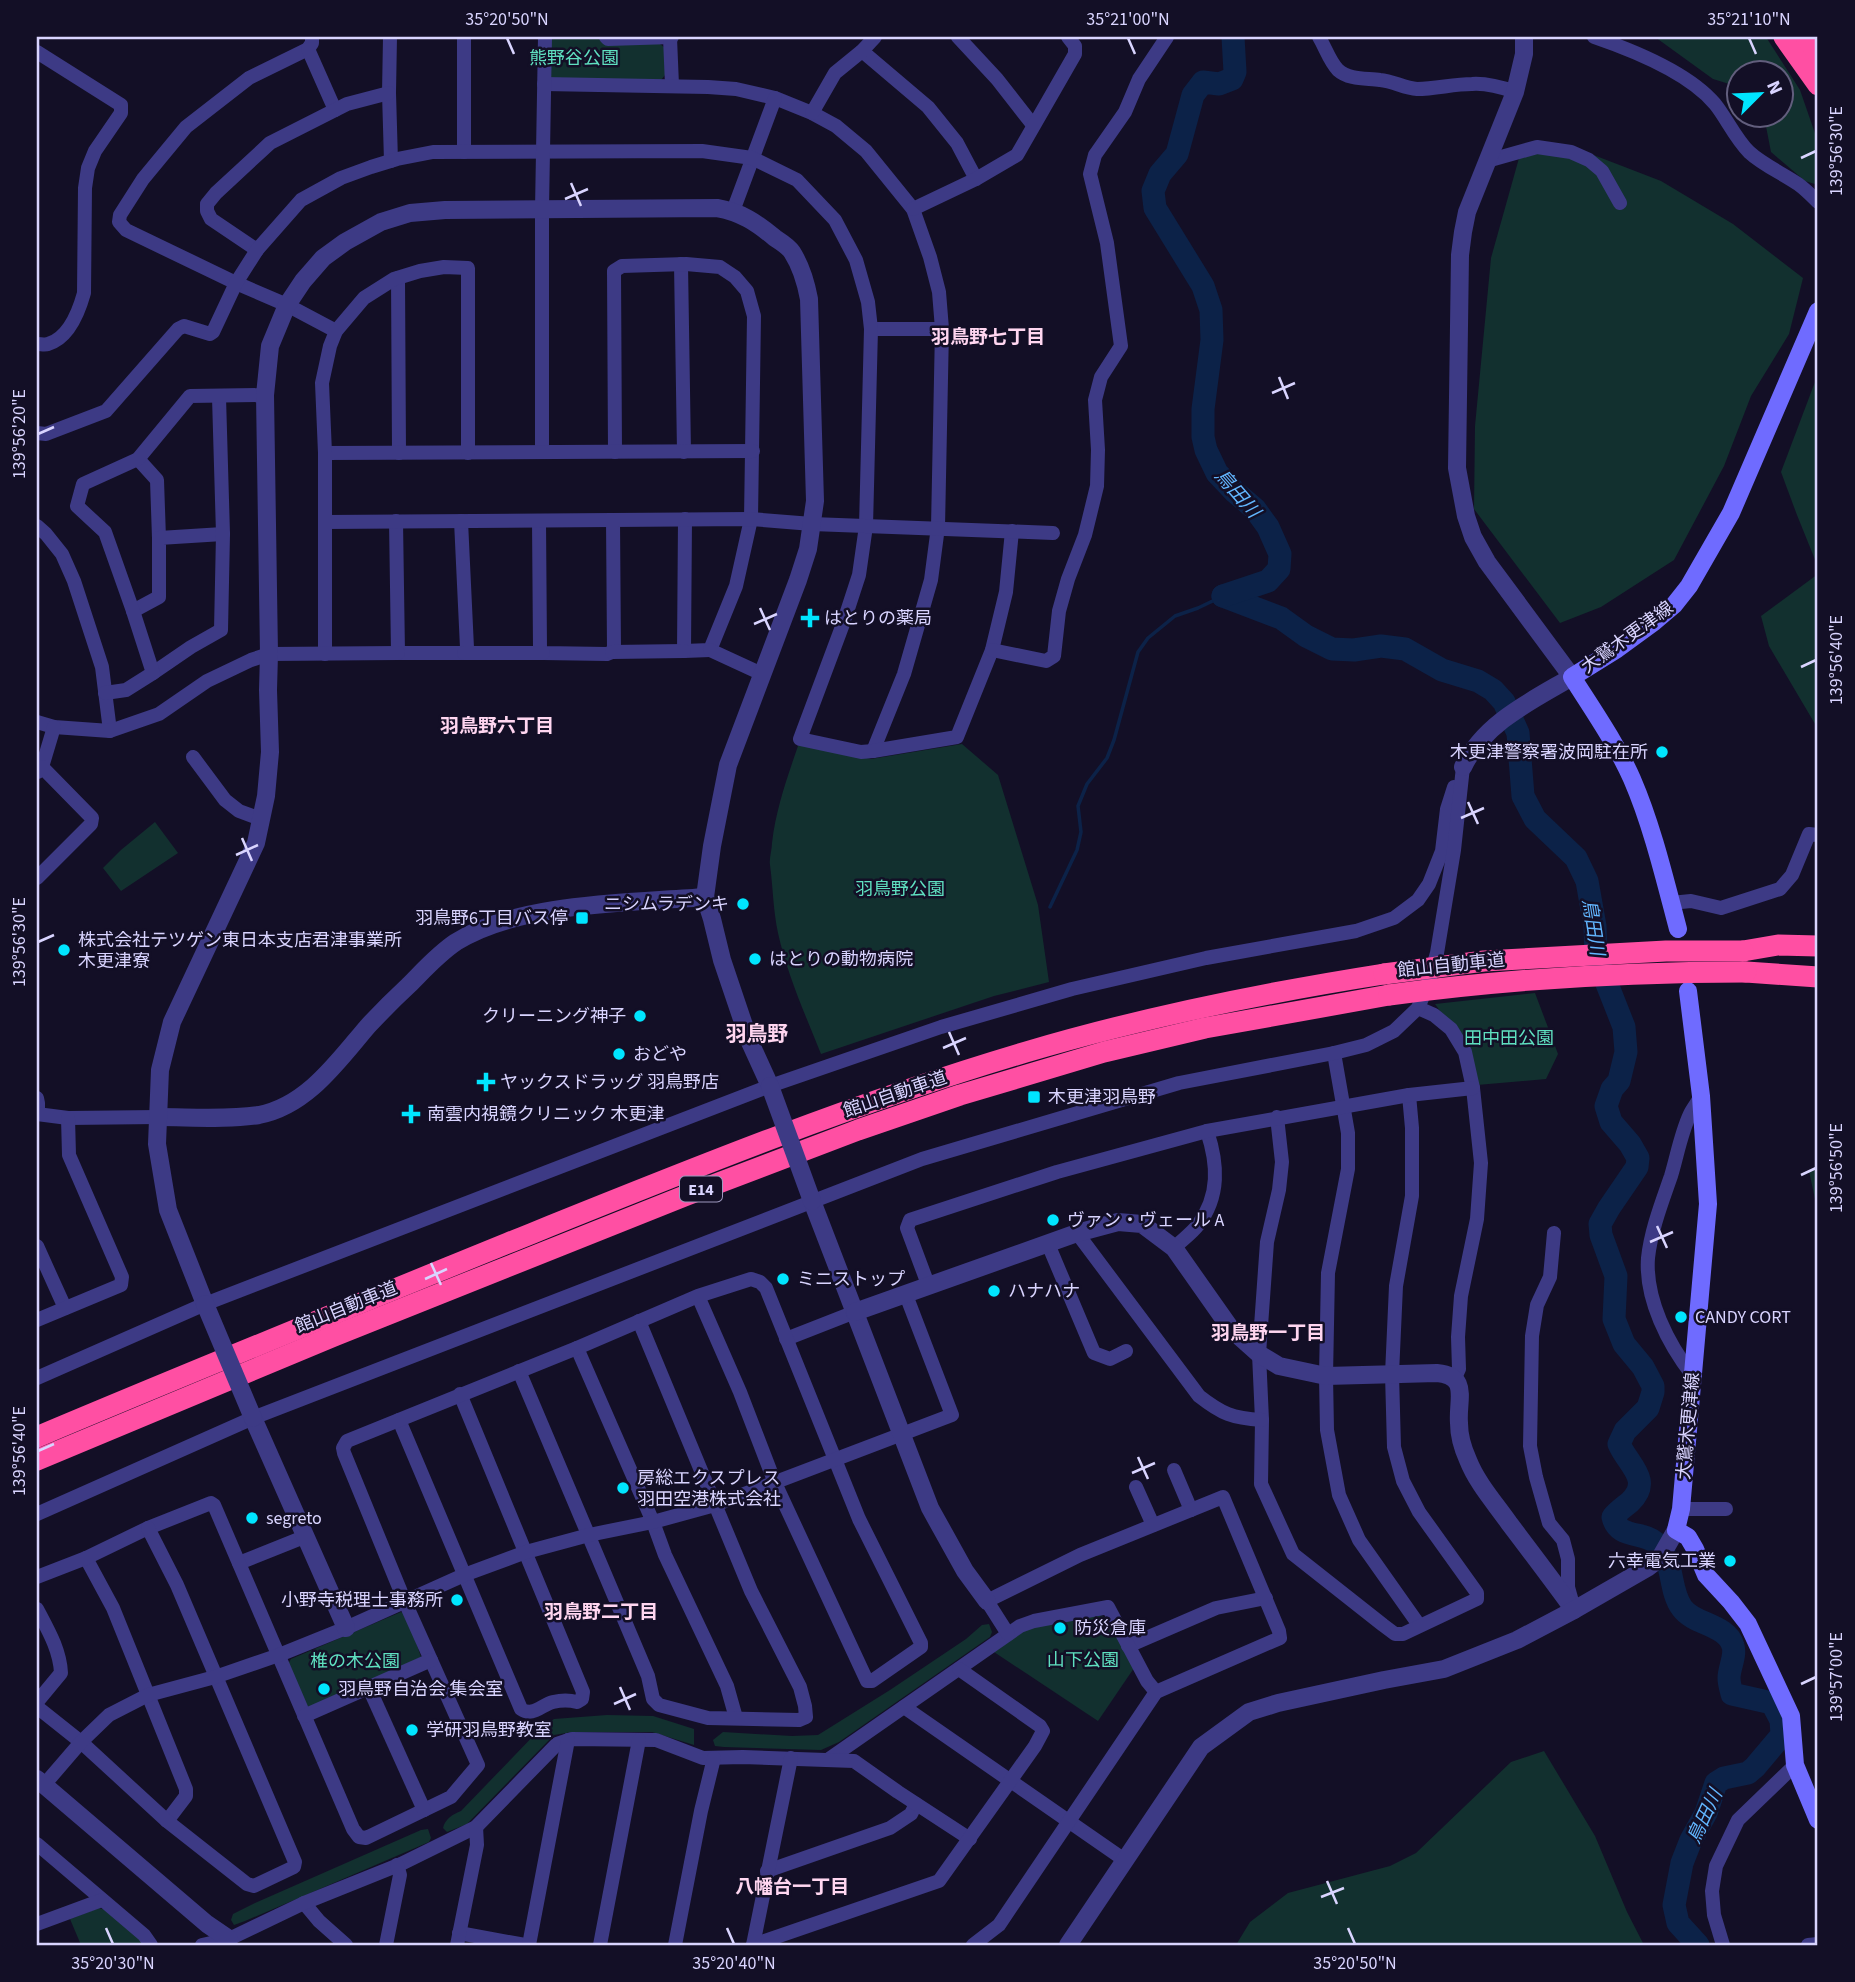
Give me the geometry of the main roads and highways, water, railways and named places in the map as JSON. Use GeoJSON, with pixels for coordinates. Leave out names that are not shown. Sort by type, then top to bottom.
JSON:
{"type":"FeatureCollection","features":[{"type":"Feature","properties":{"kind":"highway"},"geometry":{"type":"LineString","coordinates":[[1784,37],[1818,85]]}},
{"type":"Feature","properties":{"kind":"highway"},"geometry":{"type":"LineString","coordinates":[[1806,37],[1818,54]]}},
{"type":"Feature","properties":{"kind":"highway"},"geometry":{"type":"LineString","coordinates":[[1744,962],[1778,945],[1818,946]]}},
{"type":"Feature","properties":{"kind":"highway","name":"館山自動車道"},"geometry":{"type":"LineString","coordinates":[[37,1460],[334,1336],[687,1195],[858,1130],[1104,1052],[1496,960],[1666,951],[1744,962],[1818,977]]}},
{"type":"Feature","properties":{"kind":"highway","name":"館山自動車道"},"geometry":{"type":"LineString","coordinates":[[1744,962],[1818,955]]}},
{"type":"Feature","properties":{"kind":"highway","name":"館山自動車道"},"geometry":{"type":"LineString","coordinates":[[37,1437],[675,1175],[846,1111],[1024,1052],[1201,1007],[1313,985],[1386,985]]}},
{"type":"Feature","properties":{"kind":"main road","name":"大鷲木更津線"},"geometry":{"type":"LineString","coordinates":[[1678,929],[1632,778],[1572,677],[1654,622],[1675,605],[1689,586],[1731,513],[1818,311]]}},
{"type":"Feature","properties":{"kind":"main road","name":"大鷲木更津線"},"geometry":{"type":"LineString","coordinates":[[1688,991],[1701,1096],[1708,1205],[1681,1509],[1676,1530],[1688,1537],[1706,1575],[1748,1624],[1791,1716],[1795,1765],[1818,1820]]}},
{"type":"Feature","properties":{"kind":"waterway","name":"鳥田川"},"geometry":{"type":"LineString","coordinates":[[1223,596],[1268,581],[1279,569],[1280,554],[1268,527],[1255,509],[1217,473],[1206,450],[1203,409],[1212,340],[1211,310],[1203,286],[1155,208],[1153,191],[1160,174],[1177,154],[1193,95],[1203,82],[1219,84],[1232,79],[1235,72],[1233,37]]}},
{"type":"Feature","properties":{"kind":"waterway"},"geometry":{"type":"LineString","coordinates":[[1050,907],[1077,850],[1081,832],[1078,806],[1087,784],[1107,758],[1138,652],[1148,638],[1175,616],[1223,596]]}},
{"type":"Feature","properties":{"kind":"waterway","name":"鳥田川"},"geometry":{"type":"LineString","coordinates":[[1223,596],[1281,618],[1306,636],[1332,649],[1354,650],[1381,646],[1405,649],[1442,670],[1478,681],[1493,690],[1504,702],[1518,733],[1523,796],[1535,819],[1576,858],[1587,881],[1595,926],[1596,956],[1624,1027],[1626,1052],[1619,1081],[1612,1089],[1606,1106],[1611,1122],[1638,1158],[1637,1167],[1600,1224],[1601,1235],[1616,1276],[1614,1319],[1624,1344],[1643,1367],[1653,1386],[1648,1408],[1625,1431],[1619,1444],[1637,1473],[1639,1487],[1630,1502],[1613,1517],[1620,1529],[1651,1539],[1662,1550],[1678,1600],[1687,1614],[1724,1633],[1730,1639],[1734,1650],[1729,1678],[1732,1694],[1772,1703],[1781,1720],[1782,1735],[1755,1767],[1748,1773],[1724,1778],[1716,1783],[1706,1813],[1682,1863],[1674,1905],[1678,1923],[1698,1945]]}},
{"type":"Feature","properties":{"kind":"place","name":"はとりの薬局"},"geometry":{"type":"Point","coordinates":[810,618]}},
{"type":"Feature","properties":{"kind":"place","name":"木更津警察署波岡駐在所"},"geometry":{"type":"Point","coordinates":[1662,752]}},
{"type":"Feature","properties":{"kind":"place","name":"ニシムラデンキ"},"geometry":{"type":"Point","coordinates":[743,904]}},
{"type":"Feature","properties":{"kind":"place","name":"羽鳥野6丁目バス停"},"geometry":{"type":"Point","coordinates":[582,918]}},
{"type":"Feature","properties":{"kind":"place","name":"株式会社テツゲン東日本支店君津事業所 木更津寮"},"geometry":{"type":"Point","coordinates":[64,950]}},
{"type":"Feature","properties":{"kind":"place","name":"はとりの動物病院"},"geometry":{"type":"Point","coordinates":[755,959]}},
{"type":"Feature","properties":{"kind":"place","name":"クリーニング神子"},"geometry":{"type":"Point","coordinates":[640,1016]}},
{"type":"Feature","properties":{"kind":"place","name":"おどや"},"geometry":{"type":"Point","coordinates":[619,1054]}},
{"type":"Feature","properties":{"kind":"place","name":"ヤックスドラッグ 羽鳥野店"},"geometry":{"type":"Point","coordinates":[486,1082]}},
{"type":"Feature","properties":{"kind":"place","name":"木更津羽鳥野"},"geometry":{"type":"Point","coordinates":[1034,1097]}},
{"type":"Feature","properties":{"kind":"place","name":"南雲内視鏡クリニック 木更津"},"geometry":{"type":"Point","coordinates":[411,1114]}},
{"type":"Feature","properties":{"kind":"place","name":"ヴァン・ヴェール A"},"geometry":{"type":"Point","coordinates":[1053,1220]}},
{"type":"Feature","properties":{"kind":"place","name":"ミニストップ"},"geometry":{"type":"Point","coordinates":[783,1279]}},
{"type":"Feature","properties":{"kind":"place","name":"ハナハナ"},"geometry":{"type":"Point","coordinates":[994,1291]}},
{"type":"Feature","properties":{"kind":"place","name":"CANDY CORT"},"geometry":{"type":"Point","coordinates":[1681,1317]}},
{"type":"Feature","properties":{"kind":"place","name":"房総エクスプレス 羽田空港株式会社"},"geometry":{"type":"Point","coordinates":[623,1488]}},
{"type":"Feature","properties":{"kind":"place","name":"segreto"},"geometry":{"type":"Point","coordinates":[252,1518]}},
{"type":"Feature","properties":{"kind":"place","name":"六幸電気工業"},"geometry":{"type":"Point","coordinates":[1730,1561]}},
{"type":"Feature","properties":{"kind":"place","name":"小野寺税理士事務所"},"geometry":{"type":"Point","coordinates":[457,1600]}},
{"type":"Feature","properties":{"kind":"place","name":"防災倉庫"},"geometry":{"type":"Point","coordinates":[1060,1628]}},
{"type":"Feature","properties":{"kind":"place","name":"羽鳥野自治会 集会室"},"geometry":{"type":"Point","coordinates":[324,1689]}},
{"type":"Feature","properties":{"kind":"place","name":"学研羽鳥野教室"},"geometry":{"type":"Point","coordinates":[412,1730]}},
{"type":"Feature","properties":{"kind":"district","name":"羽鳥野七丁目"},"geometry":{"type":"Point","coordinates":[988,336]}},
{"type":"Feature","properties":{"kind":"district","name":"羽鳥野六丁目"},"geometry":{"type":"Point","coordinates":[497,725]}},
{"type":"Feature","properties":{"kind":"district","name":"羽鳥野"},"geometry":{"type":"Point","coordinates":[757,1034]}},
{"type":"Feature","properties":{"kind":"district","name":"羽鳥野一丁目"},"geometry":{"type":"Point","coordinates":[1268,1332]}},
{"type":"Feature","properties":{"kind":"district","name":"羽鳥野二丁目"},"geometry":{"type":"Point","coordinates":[601,1611]}},
{"type":"Feature","properties":{"kind":"district","name":"八幡台一丁目"},"geometry":{"type":"Point","coordinates":[792,1886]}},
{"type":"Feature","properties":{"kind":"park label","name":"熊野谷公園"},"geometry":{"type":"Point","coordinates":[574,58]}},
{"type":"Feature","properties":{"kind":"park label","name":"羽鳥野公園"},"geometry":{"type":"Point","coordinates":[900,889]}},
{"type":"Feature","properties":{"kind":"park label","name":"田中田公園"},"geometry":{"type":"Point","coordinates":[1509,1038]}},
{"type":"Feature","properties":{"kind":"park label","name":"山下公園"},"geometry":{"type":"Point","coordinates":[1083,1660]}},
{"type":"Feature","properties":{"kind":"park label","name":"椎の木公園"},"geometry":{"type":"Point","coordinates":[355,1661]}}]}
